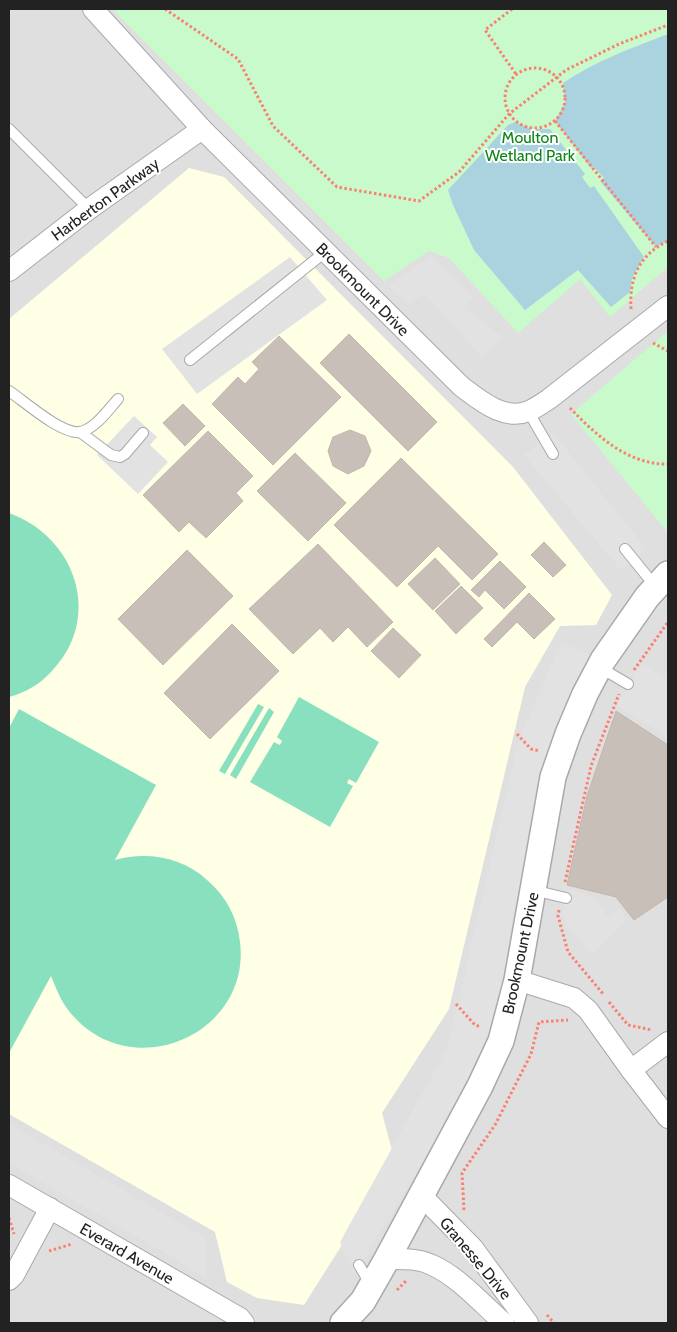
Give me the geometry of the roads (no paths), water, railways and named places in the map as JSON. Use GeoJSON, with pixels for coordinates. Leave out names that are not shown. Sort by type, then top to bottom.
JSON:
{"type":"FeatureCollection","features":[{"type":"Feature","properties":{"kind":"street","name":"Brookmount Drive"},"geometry":{"type":"LineString","coordinates":[[93,9],[202,129],[462,387],[484,404],[506,413],[528,412]]}},
{"type":"Feature","properties":{"kind":"street","name":"Harberton Parkway"},"geometry":{"type":"LineString","coordinates":[[9,271],[89,209],[202,129]]}},
{"type":"Feature","properties":{"kind":"street"},"geometry":{"type":"LineString","coordinates":[[528,412],[549,399],[668,306]]}},
{"type":"Feature","properties":{"kind":"street","name":"Brookmount Drive"},"geometry":{"type":"LineString","coordinates":[[343,1323],[363,1301],[480,1086],[501,1041],[517,980],[554,777],[568,734],[595,668],[662,581]]}},
{"type":"Feature","properties":{"kind":"street"},"geometry":{"type":"LineString","coordinates":[[517,980],[574,998],[588,1010],[668,1118]]}},
{"type":"Feature","properties":{"kind":"street"},"geometry":{"type":"LineString","coordinates":[[631,1070],[661,1036]]}},
{"type":"Feature","properties":{"kind":"street","name":"Everard Avenue"},"geometry":{"type":"LineString","coordinates":[[9,1185],[240,1318],[244,1323]]}},
{"type":"Feature","properties":{"kind":"street","name":"Granesse Drive"},"geometry":{"type":"LineString","coordinates":[[420,1194],[472,1248],[528,1323]]}},
{"type":"Feature","properties":{"kind":"street"},"geometry":{"type":"LineString","coordinates":[[9,1280],[14,1275],[50,1208]]}},
{"type":"Feature","properties":{"kind":"street","name":"Granesse Drive"},"geometry":{"type":"LineString","coordinates":[[387,1258],[414,1260],[433,1265],[454,1279],[504,1323]]}},
{"type":"Feature","properties":{"kind":"lane"},"geometry":{"type":"LineString","coordinates":[[9,129],[89,209]]}},
{"type":"Feature","properties":{"kind":"lane"},"geometry":{"type":"LineString","coordinates":[[190,360],[325,252]]}},
{"type":"Feature","properties":{"kind":"lane"},"geometry":{"type":"LineString","coordinates":[[9,391],[66,431],[80,432],[93,426],[118,399]]}},
{"type":"Feature","properties":{"kind":"lane"},"geometry":{"type":"LineString","coordinates":[[528,412],[553,454]]}},
{"type":"Feature","properties":{"kind":"lane"},"geometry":{"type":"LineString","coordinates":[[80,432],[111,455],[120,458],[143,433]]}},
{"type":"Feature","properties":{"kind":"lane"},"geometry":{"type":"LineString","coordinates":[[625,549],[662,581]]}},
{"type":"Feature","properties":{"kind":"lane"},"geometry":{"type":"LineString","coordinates":[[595,668],[627,683]]}},
{"type":"Feature","properties":{"kind":"lane"},"geometry":{"type":"LineString","coordinates":[[533,890],[564,897]]}},
{"type":"Feature","properties":{"kind":"lane"},"geometry":{"type":"LineString","coordinates":[[359,1265],[371,1286]]}},
{"type":"Feature","properties":{"kind":"water"},"geometry":{"type":"Polygon","coordinates":[[[668,34],[668,241],[656,247],[600,181],[604,178],[594,167],[591,168],[555,121],[565,103],[563,83],[601,62],[668,34]]]}},
{"type":"Feature","properties":{"kind":"water"},"geometry":{"type":"Polygon","coordinates":[[[515,122],[532,129],[550,129],[585,174],[582,177],[590,188],[594,186],[644,257],[632,278],[630,292],[611,307],[578,270],[525,310],[474,250],[448,190],[508,125],[515,122]]]}},
{"type":"Feature","properties":{"kind":"park label","name":"Moulton Wetland Park"},"geometry":{"type":"Point","coordinates":[530,146]}}]}
